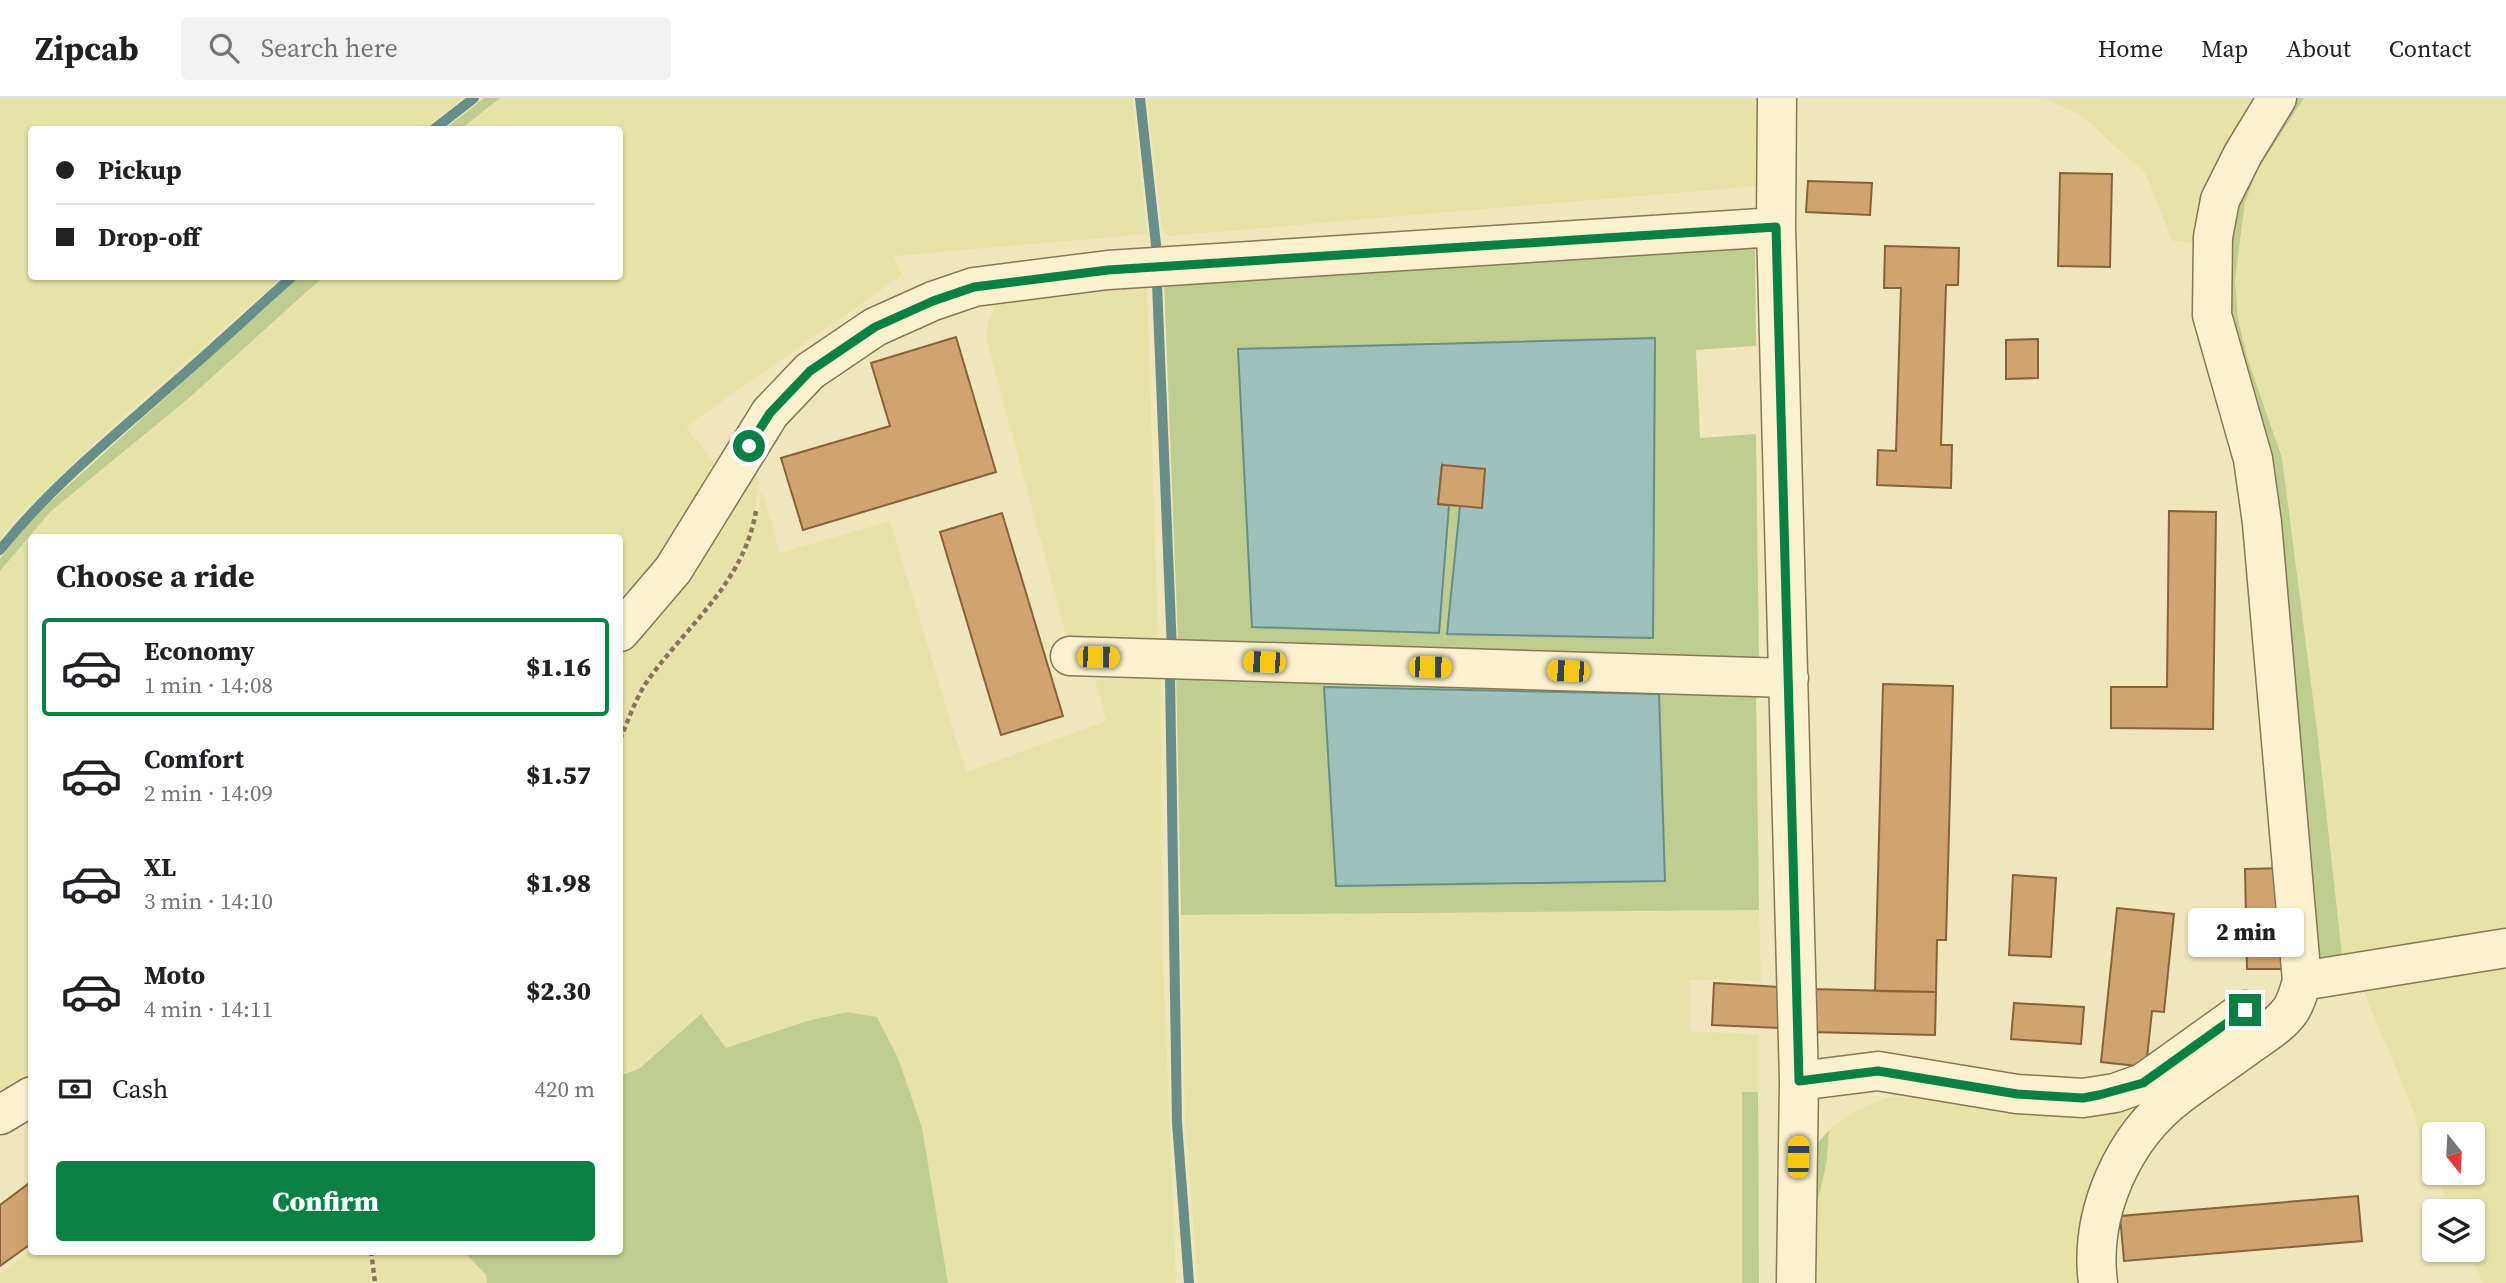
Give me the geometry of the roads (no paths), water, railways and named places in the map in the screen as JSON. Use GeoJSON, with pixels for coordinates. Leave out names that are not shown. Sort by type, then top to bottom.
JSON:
{"type":"FeatureCollection","features":[{"type":"Feature","properties":{"kind":"street"},"geometry":{"type":"LineString","coordinates":[[1777,98],[1776,227],[1799,1081],[1796,1283]]}},
{"type":"Feature","properties":{"kind":"street"},"geometry":{"type":"LineString","coordinates":[[2098,1283],[2099,1226],[2106,1194],[2144,1129],[2176,1097],[2266,1033],[2291,1010],[2302,981],[2262,523],[2255,472],[2212,316],[2213,237],[2220,200],[2243,154],[2277,98]]}},
{"type":"Feature","properties":{"kind":"street"},"geometry":{"type":"LineString","coordinates":[[623,628],[673,570],[770,413],[810,371],[875,327],[933,301],[974,287],[1108,270],[1776,227]]}},
{"type":"Feature","properties":{"kind":"street"},"geometry":{"type":"LineString","coordinates":[[1070,656],[1788,678]]}},
{"type":"Feature","properties":{"kind":"street"},"geometry":{"type":"LineString","coordinates":[[2302,981],[2506,948]]}},
{"type":"Feature","properties":{"kind":"street"},"geometry":{"type":"LineString","coordinates":[[1799,1081],[1878,1071],[2017,1094],[2083,1098],[2115,1093],[2143,1083],[2245,1010]]}},
{"type":"Feature","properties":{"kind":"street"},"geometry":{"type":"LineString","coordinates":[[0,1115],[28,1098]]}},
{"type":"Feature","properties":{"kind":"water"},"geometry":{"type":"Polygon","coordinates":[[[1655,338],[1653,638],[1447,634],[1460,506],[1442,465],[1438,504],[1449,505],[1439,633],[1252,627],[1238,349],[1655,338]]]}},
{"type":"Feature","properties":{"kind":"water"},"geometry":{"type":"Polygon","coordinates":[[[1324,687],[1659,694],[1665,881],[1336,886],[1324,687]]]}},
{"type":"Feature","properties":{"kind":"waterway"},"geometry":{"type":"LineString","coordinates":[[438,126],[474,98]]}},
{"type":"Feature","properties":{"kind":"waterway"},"geometry":{"type":"LineString","coordinates":[[1140,98],[1157,254]]}},
{"type":"Feature","properties":{"kind":"waterway"},"geometry":{"type":"LineString","coordinates":[[0,550],[39,506],[81,465],[289,280]]}},
{"type":"Feature","properties":{"kind":"waterway"},"geometry":{"type":"LineString","coordinates":[[1157,284],[1172,650]]}},
{"type":"Feature","properties":{"kind":"waterway"},"geometry":{"type":"LineString","coordinates":[[1170,675],[1177,1123],[1189,1283]]}}]}
